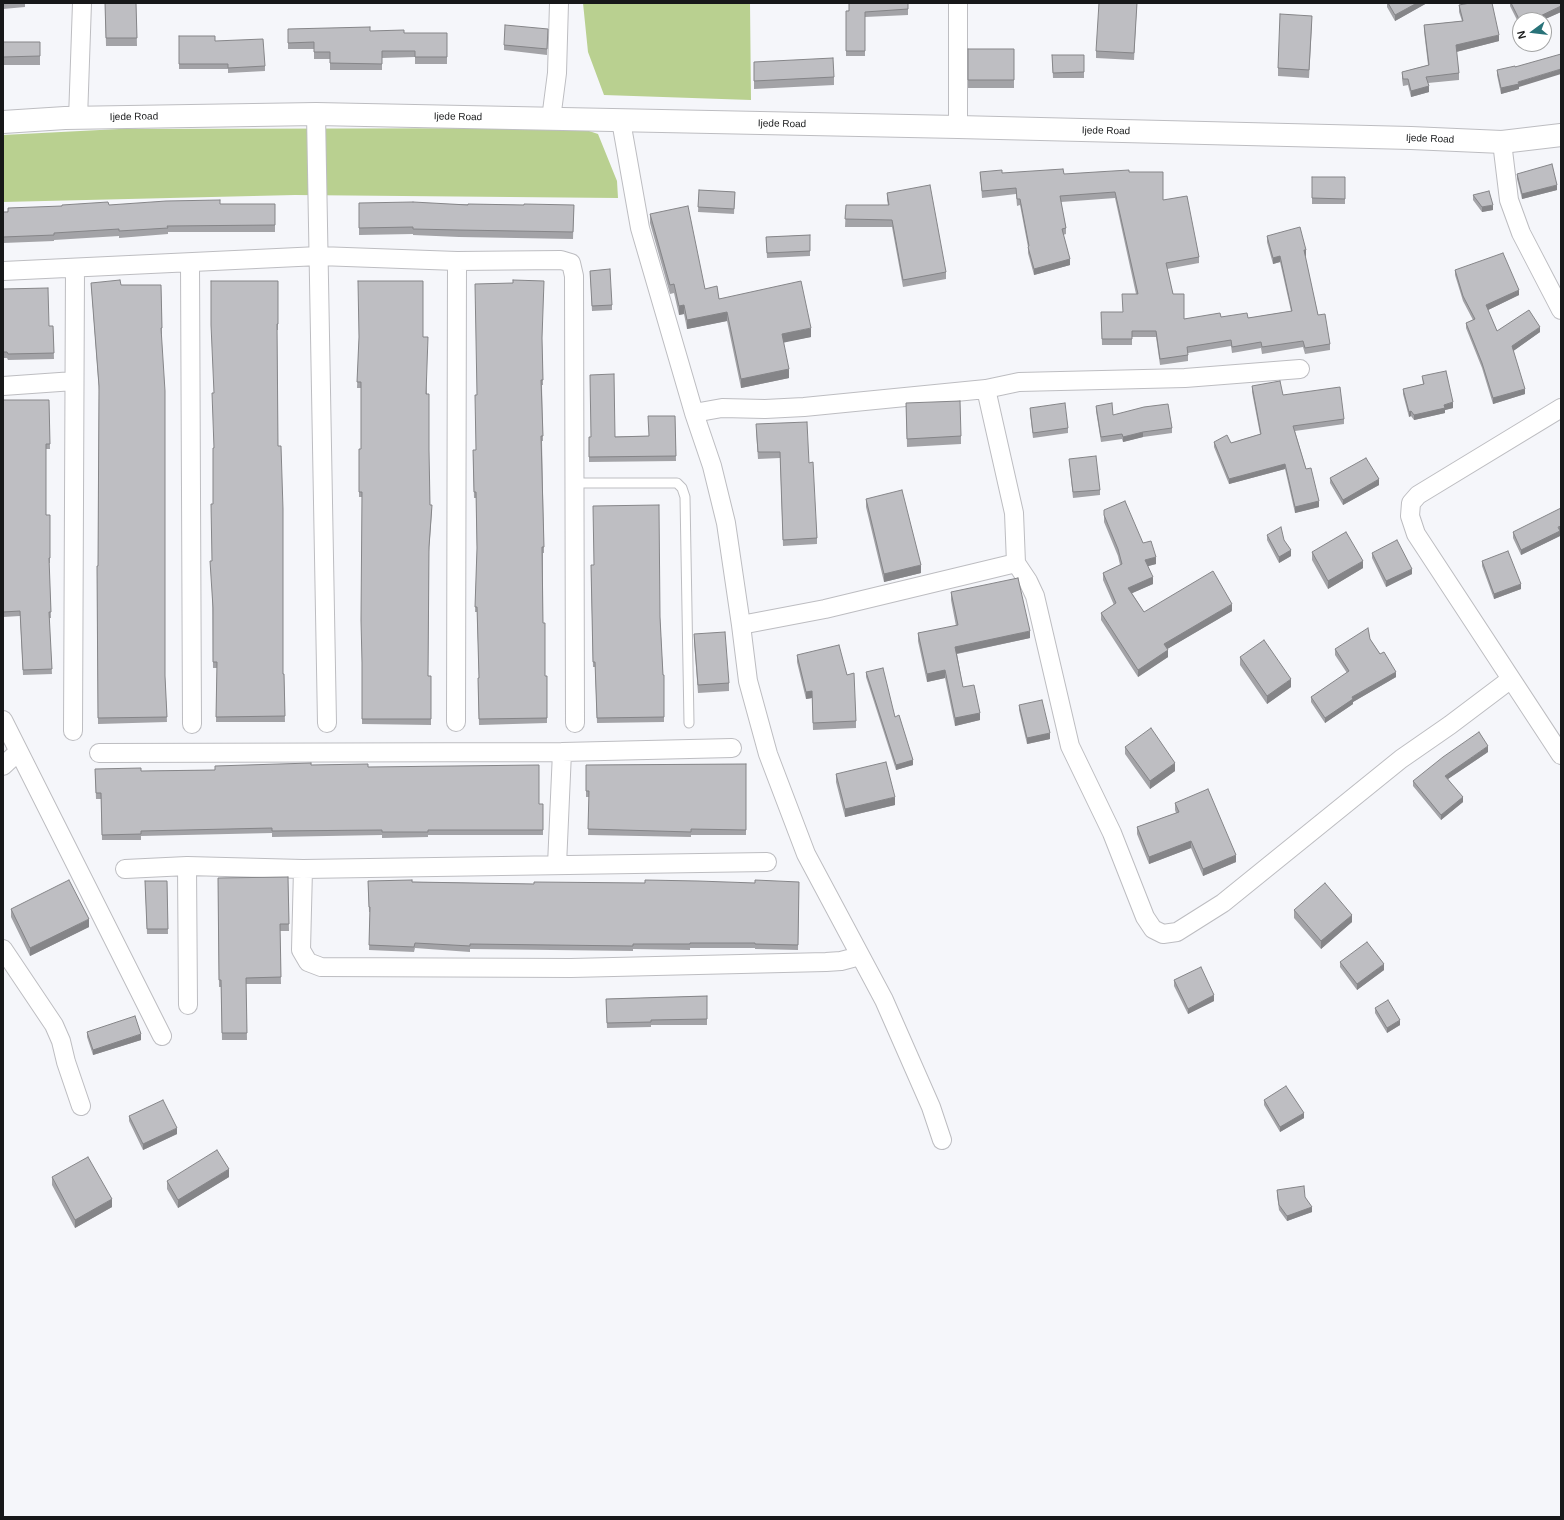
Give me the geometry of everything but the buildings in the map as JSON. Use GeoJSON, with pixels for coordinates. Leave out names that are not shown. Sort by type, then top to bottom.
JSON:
{"type":"FeatureCollection","features":[{"type":"Feature","properties":{"kind":"main road","name":"Ijede Road"},"geometry":{"type":"LineString","coordinates":[[3,122],[316,114],[958,127],[1411,138],[1502,142],[1561,135]]}},
{"type":"Feature","properties":{"kind":"street"},"geometry":{"type":"LineString","coordinates":[[78,119],[82,3]]}},
{"type":"Feature","properties":{"kind":"street"},"geometry":{"type":"LineString","coordinates":[[551,119],[557,73],[559,3]]}},
{"type":"Feature","properties":{"kind":"street"},"geometry":{"type":"LineString","coordinates":[[958,3],[958,127]]}},
{"type":"Feature","properties":{"kind":"street"},"geometry":{"type":"LineString","coordinates":[[316,114],[327,723]]}},
{"type":"Feature","properties":{"kind":"street"},"geometry":{"type":"LineString","coordinates":[[621,121],[640,228],[694,412],[712,466],[726,523],[748,681],[768,754],[806,854],[884,1000],[931,1107],[942,1140]]}},
{"type":"Feature","properties":{"kind":"street"},"geometry":{"type":"LineString","coordinates":[[1502,142],[1509,200],[1521,233],[1561,310]]}},
{"type":"Feature","properties":{"kind":"street"},"geometry":{"type":"LineString","coordinates":[[3,271],[75,269],[319,256],[457,261],[561,260],[571,263],[574,276],[575,723]]}},
{"type":"Feature","properties":{"kind":"street"},"geometry":{"type":"LineString","coordinates":[[456,722],[457,261]]}},
{"type":"Feature","properties":{"kind":"street"},"geometry":{"type":"LineString","coordinates":[[190,263],[192,724]]}},
{"type":"Feature","properties":{"kind":"street"},"geometry":{"type":"LineString","coordinates":[[73,731],[75,269]]}},
{"type":"Feature","properties":{"kind":"street"},"geometry":{"type":"LineString","coordinates":[[694,412],[722,408],[765,409],[804,407],[986,389],[1019,382],[1185,378],[1300,369]]}},
{"type":"Feature","properties":{"kind":"street"},"geometry":{"type":"LineString","coordinates":[[3,386],[74,381]]}},
{"type":"Feature","properties":{"kind":"street"},"geometry":{"type":"LineString","coordinates":[[986,389],[1014,513],[1016,563],[1028,581],[1035,596],[1070,746],[1112,833],[1145,917],[1153,929],[1163,934],[1177,932],[1223,903],[1401,759],[1450,725],[1511,679]]}},
{"type":"Feature","properties":{"kind":"street"},"geometry":{"type":"LineString","coordinates":[[1561,408],[1418,495],[1411,503],[1410,516],[1416,534],[1561,755]]}},
{"type":"Feature","properties":{"kind":"street"},"geometry":{"type":"LineString","coordinates":[[741,625],[817,610],[1016,563]]}},
{"type":"Feature","properties":{"kind":"street"},"geometry":{"type":"LineString","coordinates":[[3,720],[162,1036]]}},
{"type":"Feature","properties":{"kind":"street"},"geometry":{"type":"LineString","coordinates":[[99,753],[562,752],[732,748]]}},
{"type":"Feature","properties":{"kind":"street"},"geometry":{"type":"LineString","coordinates":[[3,766],[18,752]]}},
{"type":"Feature","properties":{"kind":"street"},"geometry":{"type":"LineString","coordinates":[[558,865],[562,752]]}},
{"type":"Feature","properties":{"kind":"street"},"geometry":{"type":"LineString","coordinates":[[125,868],[187,866],[303,869],[767,862]]}},
{"type":"Feature","properties":{"kind":"street"},"geometry":{"type":"LineString","coordinates":[[187,866],[188,1006]]}},
{"type":"Feature","properties":{"kind":"street"},"geometry":{"type":"LineString","coordinates":[[303,869],[301,950],[308,962],[321,967],[571,968],[826,962],[841,961],[860,956]]}},
{"type":"Feature","properties":{"kind":"street"},"geometry":{"type":"LineString","coordinates":[[3,949],[54,1025],[81,1106]]}},
{"type":"Feature","properties":{"kind":"lane"},"geometry":{"type":"LineString","coordinates":[[574,484],[677,483],[682,488],[685,497],[689,723]]}},
{"type":"Feature","properties":{"kind":"green space"},"geometry":{"type":"Polygon","coordinates":[[[583,3],[750,3],[751,100],[604,95],[588,52],[583,3]]]}},
{"type":"Feature","properties":{"kind":"green space"},"geometry":{"type":"Polygon","coordinates":[[[580,128],[598,134],[617,181],[618,198],[295,195],[3,202],[3,135],[119,129],[580,128]]]}}]}
